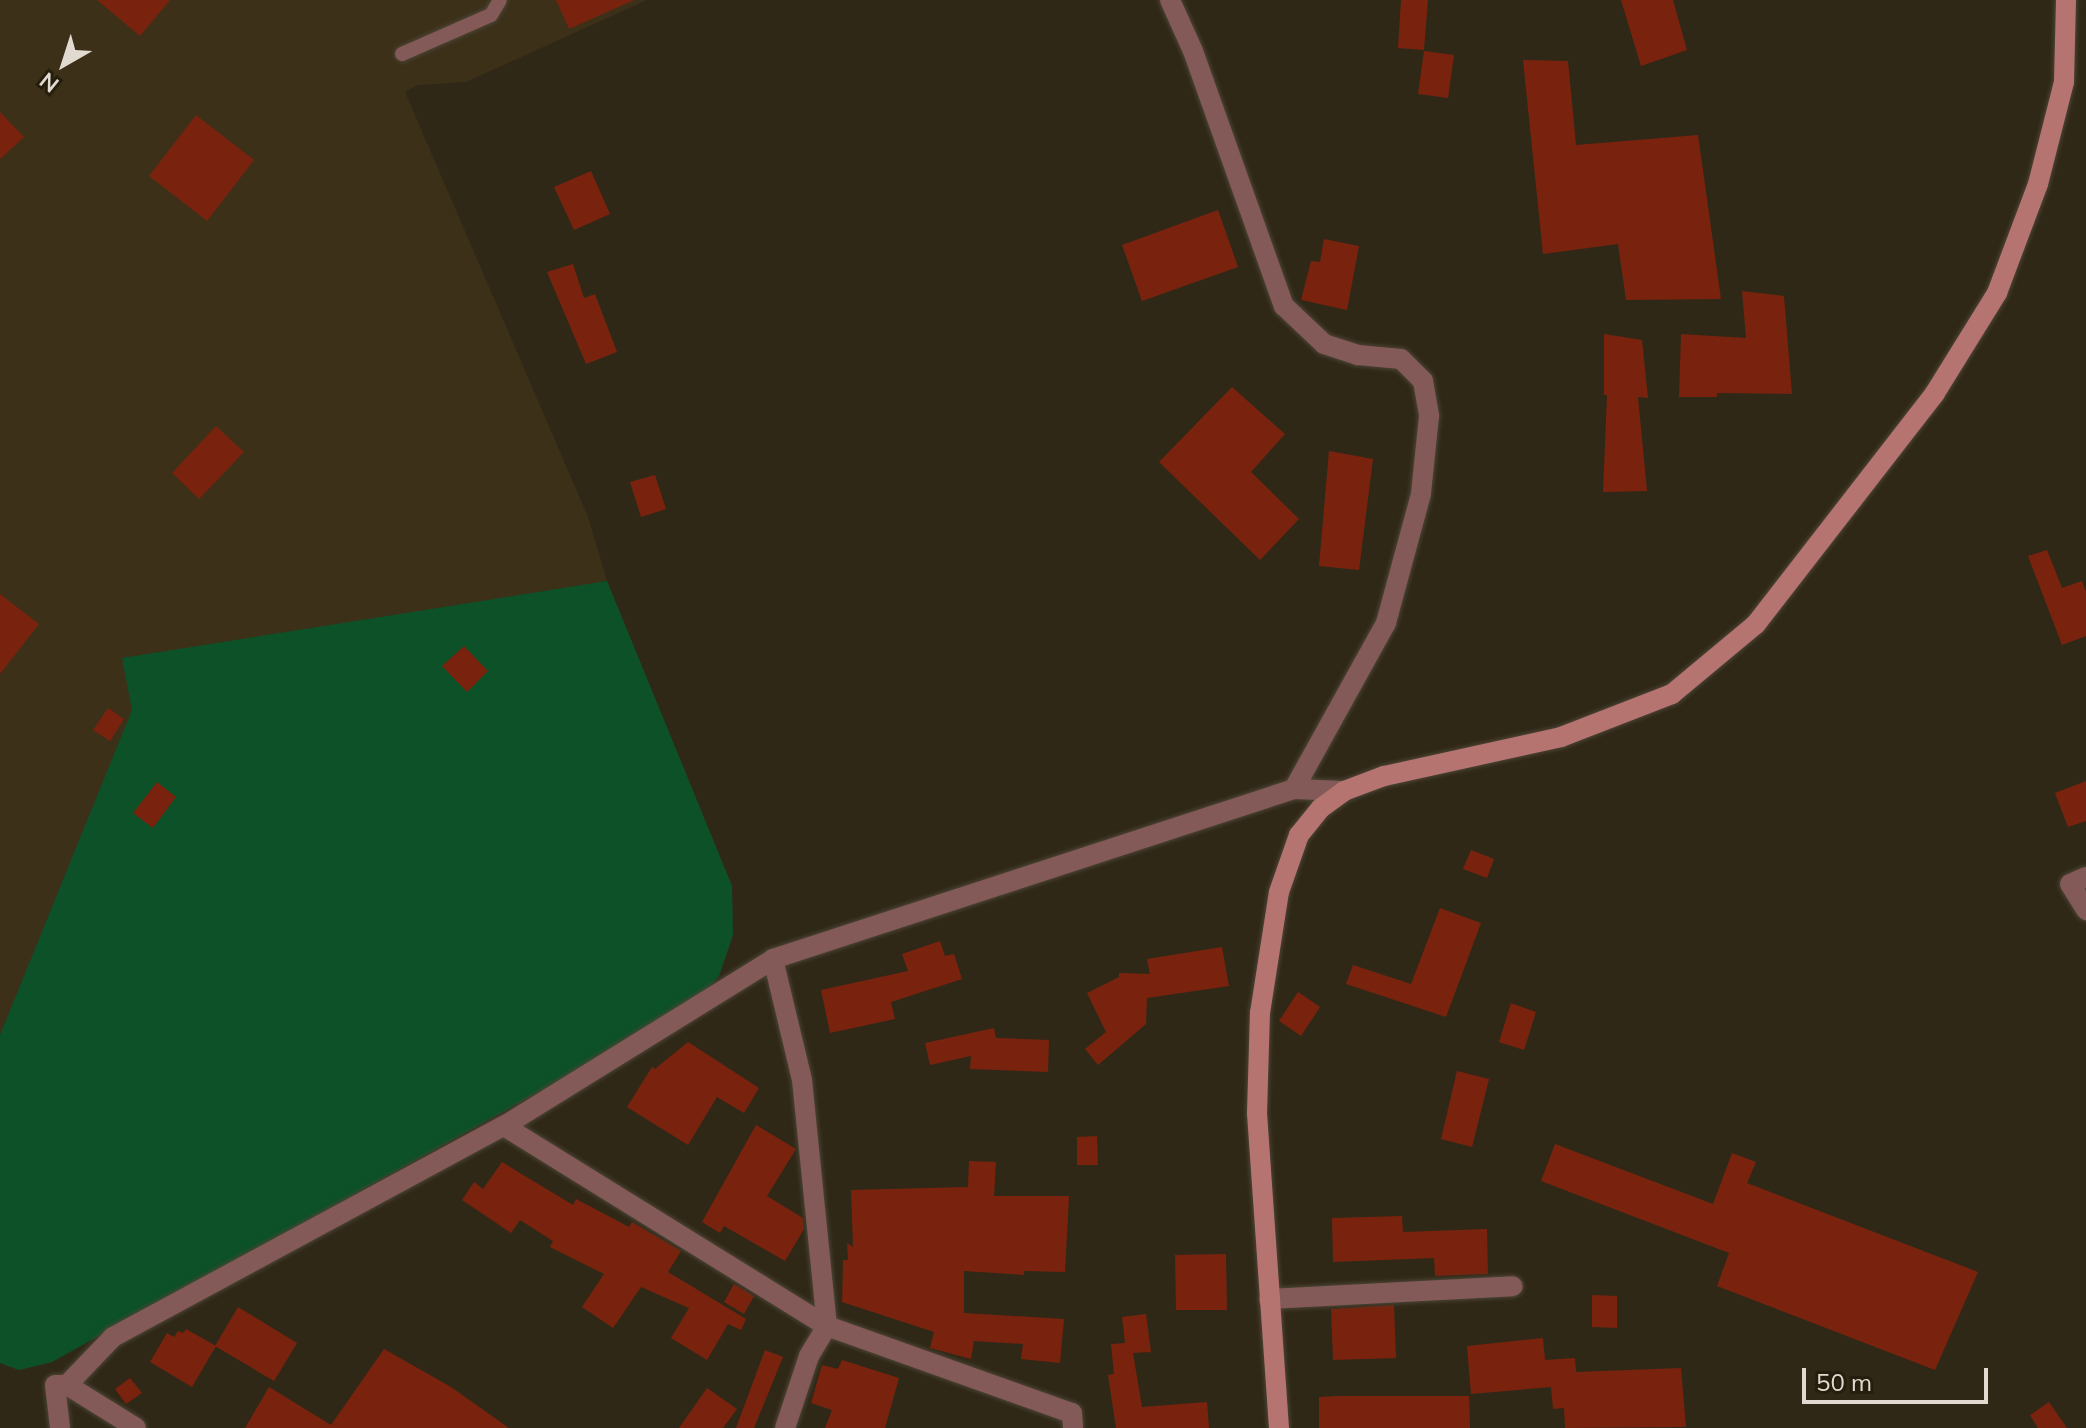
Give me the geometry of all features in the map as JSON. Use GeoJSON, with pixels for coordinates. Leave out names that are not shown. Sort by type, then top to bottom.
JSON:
{"type":"FeatureCollection","features":[{"type":"Feature","properties":{"kind":"street"},"geometry":{"type":"LineString","coordinates":[[1170,0],[1193,51],[1284,306],[1324,344],[1358,355],[1401,359],[1423,381],[1429,416],[1421,494],[1386,623],[1294,789]]}},
{"type":"Feature","properties":{"kind":"street"},"geometry":{"type":"LineString","coordinates":[[1279,1428],[1257,1113],[1262,998],[1279,892],[1299,835],[1321,808],[1344,791],[1384,776],[1561,737],[1672,694],[1756,624],[1935,393],[1997,293],[2038,184],[2064,82],[2066,0]]}},
{"type":"Feature","properties":{"kind":"street"},"geometry":{"type":"LineString","coordinates":[[67,1385],[113,1337],[504,1126],[773,959],[1294,789],[1344,791]]}},
{"type":"Feature","properties":{"kind":"street"},"geometry":{"type":"LineString","coordinates":[[2086,877],[2070,884],[2086,910]]}},
{"type":"Feature","properties":{"kind":"street"},"geometry":{"type":"LineString","coordinates":[[773,959],[802,1080],[827,1326],[809,1356],[785,1428]]}},
{"type":"Feature","properties":{"kind":"street"},"geometry":{"type":"LineString","coordinates":[[504,1126],[827,1326],[1072,1413],[1073,1428]]}},
{"type":"Feature","properties":{"kind":"street"},"geometry":{"type":"LineString","coordinates":[[1269,1299],[1513,1286]]}},
{"type":"Feature","properties":{"kind":"street"},"geometry":{"type":"LineString","coordinates":[[60,1428],[55,1385],[67,1385],[136,1428]]}},
{"type":"Feature","properties":{"kind":"lane"},"geometry":{"type":"LineString","coordinates":[[402,54],[491,15],[500,0]]}},
{"type":"Feature","properties":{"kind":"shaded area"},"geometry":{"type":"Polygon","coordinates":[[[0,0],[647,0],[466,82],[418,85],[405,92],[588,517],[607,581],[732,886],[733,935],[719,976],[52,1362],[19,1370],[0,1363],[0,0]]]}},
{"type":"Feature","properties":{"kind":"green space"},"geometry":{"type":"Polygon","coordinates":[[[607,581],[732,886],[733,935],[719,976],[692,1007],[52,1362],[19,1370],[0,1363],[0,1035],[132,710],[122,658],[607,581]]]}},
{"type":"Feature","properties":{"kind":"building"},"geometry":{"type":"Polygon","coordinates":[[[97,0],[170,0],[140,36],[97,0]]]}},
{"type":"Feature","properties":{"kind":"building"},"geometry":{"type":"Polygon","coordinates":[[[556,0],[634,0],[569,29],[556,0]]]}},
{"type":"Feature","properties":{"kind":"building"},"geometry":{"type":"Polygon","coordinates":[[[1401,0],[1428,0],[1424,50],[1398,48],[1401,0]]]}},
{"type":"Feature","properties":{"kind":"building"},"geometry":{"type":"Polygon","coordinates":[[[1621,0],[1673,0],[1687,50],[1641,66],[1621,0]]]}},
{"type":"Feature","properties":{"kind":"building"},"geometry":{"type":"Polygon","coordinates":[[[1424,51],[1454,55],[1448,98],[1418,94],[1424,51]]]}},
{"type":"Feature","properties":{"kind":"building"},"geometry":{"type":"Polygon","coordinates":[[[1523,60],[1568,61],[1576,145],[1698,135],[1721,299],[1626,300],[1618,244],[1543,254],[1523,60]]]}},
{"type":"Feature","properties":{"kind":"building"},"geometry":{"type":"Polygon","coordinates":[[[0,112],[24,137],[0,159],[0,112]]]}},
{"type":"Feature","properties":{"kind":"building"},"geometry":{"type":"Polygon","coordinates":[[[196,115],[254,160],[207,221],[149,176],[196,115]]]}},
{"type":"Feature","properties":{"kind":"building"},"geometry":{"type":"Polygon","coordinates":[[[591,171],[610,214],[574,230],[554,187],[591,171]]]}},
{"type":"Feature","properties":{"kind":"building"},"geometry":{"type":"Polygon","coordinates":[[[1218,210],[1238,267],[1142,301],[1122,245],[1218,210]]]}},
{"type":"Feature","properties":{"kind":"building"},"geometry":{"type":"Polygon","coordinates":[[[1324,239],[1359,246],[1347,310],[1301,300],[1311,261],[1320,262],[1324,239]]]}},
{"type":"Feature","properties":{"kind":"building"},"geometry":{"type":"Polygon","coordinates":[[[573,264],[584,298],[595,294],[617,352],[586,364],[547,272],[573,264]]]}},
{"type":"Feature","properties":{"kind":"building"},"geometry":{"type":"Polygon","coordinates":[[[1742,291],[1784,296],[1792,394],[1717,393],[1717,397],[1679,397],[1681,334],[1746,338],[1742,291]]]}},
{"type":"Feature","properties":{"kind":"building"},"geometry":{"type":"Polygon","coordinates":[[[1604,334],[1642,340],[1648,398],[1638,397],[1647,491],[1603,492],[1607,395],[1604,395],[1604,334]]]}},
{"type":"Feature","properties":{"kind":"building"},"geometry":{"type":"Polygon","coordinates":[[[1232,387],[1285,434],[1251,472],[1299,519],[1260,560],[1159,462],[1232,387]]]}},
{"type":"Feature","properties":{"kind":"building"},"geometry":{"type":"Polygon","coordinates":[[[216,426],[244,452],[199,499],[172,473],[216,426]]]}},
{"type":"Feature","properties":{"kind":"building"},"geometry":{"type":"Polygon","coordinates":[[[1329,451],[1373,459],[1359,570],[1319,566],[1329,451]]]}},
{"type":"Feature","properties":{"kind":"building"},"geometry":{"type":"Polygon","coordinates":[[[655,475],[666,509],[641,517],[630,482],[655,475]]]}},
{"type":"Feature","properties":{"kind":"building"},"geometry":{"type":"Polygon","coordinates":[[[2047,550],[2062,588],[2082,581],[2086,592],[2086,636],[2062,645],[2028,556],[2047,550]]]}},
{"type":"Feature","properties":{"kind":"building"},"geometry":{"type":"Polygon","coordinates":[[[0,594],[39,624],[0,674],[0,594]]]}},
{"type":"Feature","properties":{"kind":"building"},"geometry":{"type":"Polygon","coordinates":[[[464,646],[488,671],[467,692],[442,666],[464,646]]]}},
{"type":"Feature","properties":{"kind":"building"},"geometry":{"type":"Polygon","coordinates":[[[108,708],[124,719],[110,741],[93,730],[108,708]]]}},
{"type":"Feature","properties":{"kind":"building"},"geometry":{"type":"Polygon","coordinates":[[[2086,781],[2086,821],[2068,827],[2055,793],[2086,781]]]}},
{"type":"Feature","properties":{"kind":"building"},"geometry":{"type":"Polygon","coordinates":[[[157,782],[176,797],[153,828],[133,813],[157,782]]]}},
{"type":"Feature","properties":{"kind":"building"},"geometry":{"type":"Polygon","coordinates":[[[1471,850],[1494,859],[1487,878],[1463,869],[1471,850]]]}},
{"type":"Feature","properties":{"kind":"building"},"geometry":{"type":"Polygon","coordinates":[[[1440,908],[1481,923],[1446,1017],[1346,984],[1353,965],[1411,984],[1440,908]]]}},
{"type":"Feature","properties":{"kind":"building"},"geometry":{"type":"Polygon","coordinates":[[[940,941],[945,956],[954,954],[962,979],[891,1002],[895,1019],[830,1033],[821,990],[908,971],[902,954],[940,941]]]}},
{"type":"Feature","properties":{"kind":"building"},"geometry":{"type":"Polygon","coordinates":[[[1222,947],[1229,986],[1147,998],[1146,1024],[1098,1065],[1085,1049],[1106,1032],[1087,993],[1119,977],[1119,973],[1150,974],[1147,959],[1222,947]]]}},
{"type":"Feature","properties":{"kind":"building"},"geometry":{"type":"Polygon","coordinates":[[[1298,992],[1320,1007],[1301,1036],[1279,1021],[1298,992]]]}},
{"type":"Feature","properties":{"kind":"building"},"geometry":{"type":"Polygon","coordinates":[[[1511,1003],[1536,1012],[1524,1050],[1499,1042],[1511,1003]]]}},
{"type":"Feature","properties":{"kind":"building"},"geometry":{"type":"Polygon","coordinates":[[[994,1028],[996,1038],[1049,1040],[1048,1072],[970,1069],[971,1056],[930,1065],[925,1043],[994,1028]]]}},
{"type":"Feature","properties":{"kind":"building"},"geometry":{"type":"Polygon","coordinates":[[[688,1042],[759,1088],[744,1113],[717,1097],[688,1145],[627,1107],[652,1067],[655,1069],[688,1042]]]}},
{"type":"Feature","properties":{"kind":"building"},"geometry":{"type":"Polygon","coordinates":[[[1457,1071],[1489,1079],[1472,1147],[1441,1139],[1457,1071]]]}},
{"type":"Feature","properties":{"kind":"building"},"geometry":{"type":"Polygon","coordinates":[[[756,1125],[796,1149],[767,1196],[803,1218],[804,1229],[785,1261],[724,1226],[720,1233],[702,1222],[756,1125]]]}},
{"type":"Feature","properties":{"kind":"building"},"geometry":{"type":"Polygon","coordinates":[[[1097,1136],[1098,1165],[1077,1165],[1077,1137],[1097,1136]]]}},
{"type":"Feature","properties":{"kind":"building"},"geometry":{"type":"Polygon","coordinates":[[[1555,1144],[1713,1204],[1732,1153],[1756,1162],[1747,1183],[1978,1272],[1935,1370],[1717,1286],[1729,1253],[1541,1181],[1555,1144]]]}},
{"type":"Feature","properties":{"kind":"building"},"geometry":{"type":"Polygon","coordinates":[[[969,1161],[996,1162],[994,1196],[1069,1196],[1065,1272],[1024,1271],[1024,1275],[964,1271],[964,1313],[1064,1319],[1060,1363],[1021,1359],[1023,1344],[974,1341],[971,1359],[930,1348],[934,1332],[842,1302],[843,1260],[848,1260],[847,1243],[853,1247],[851,1190],[968,1187],[969,1161]]]}},
{"type":"Feature","properties":{"kind":"building"},"geometry":{"type":"Polygon","coordinates":[[[502,1162],[573,1205],[576,1199],[629,1227],[632,1222],[681,1251],[668,1272],[746,1319],[741,1330],[728,1324],[707,1360],[671,1338],[689,1308],[641,1287],[613,1328],[582,1307],[604,1274],[550,1247],[553,1241],[520,1220],[511,1233],[462,1200],[474,1182],[483,1189],[502,1162]]]}},
{"type":"Feature","properties":{"kind":"building"},"geometry":{"type":"Polygon","coordinates":[[[1402,1216],[1403,1232],[1487,1229],[1488,1274],[1435,1276],[1434,1258],[1333,1262],[1332,1218],[1402,1216]]]}},
{"type":"Feature","properties":{"kind":"building"},"geometry":{"type":"Polygon","coordinates":[[[1226,1254],[1227,1310],[1176,1310],[1175,1255],[1226,1254]]]}},
{"type":"Feature","properties":{"kind":"building"},"geometry":{"type":"Polygon","coordinates":[[[734,1284],[754,1296],[744,1314],[724,1302],[734,1284]]]}},
{"type":"Feature","properties":{"kind":"building"},"geometry":{"type":"Polygon","coordinates":[[[1592,1295],[1617,1296],[1617,1328],[1592,1327],[1592,1295]]]}},
{"type":"Feature","properties":{"kind":"building"},"geometry":{"type":"Polygon","coordinates":[[[1394,1305],[1396,1358],[1333,1360],[1331,1309],[1394,1305]]]}},
{"type":"Feature","properties":{"kind":"building"},"geometry":{"type":"Polygon","coordinates":[[[238,1307],[297,1343],[274,1381],[215,1346],[238,1307]]]}},
{"type":"Feature","properties":{"kind":"building"},"geometry":{"type":"Polygon","coordinates":[[[1146,1314],[1151,1352],[1133,1353],[1142,1407],[1207,1402],[1209,1428],[1116,1428],[1108,1375],[1114,1374],[1111,1344],[1125,1343],[1122,1317],[1146,1314]]]}},
{"type":"Feature","properties":{"kind":"building"},"geometry":{"type":"Polygon","coordinates":[[[186,1329],[216,1346],[192,1387],[150,1362],[167,1333],[174,1337],[178,1331],[183,1333],[186,1329]]]}},
{"type":"Feature","properties":{"kind":"building"},"geometry":{"type":"Polygon","coordinates":[[[1543,1338],[1545,1360],[1575,1358],[1576,1372],[1681,1368],[1686,1427],[1565,1428],[1564,1408],[1553,1409],[1551,1387],[1471,1394],[1467,1346],[1543,1338]]]}},
{"type":"Feature","properties":{"kind":"building"},"geometry":{"type":"Polygon","coordinates":[[[384,1349],[451,1387],[509,1428],[245,1428],[269,1387],[331,1425],[384,1349]]]}},
{"type":"Feature","properties":{"kind":"building"},"geometry":{"type":"Polygon","coordinates":[[[765,1350],[783,1357],[754,1428],[736,1428],[765,1350]]]}},
{"type":"Feature","properties":{"kind":"building"},"geometry":{"type":"Polygon","coordinates":[[[842,1360],[899,1378],[885,1428],[825,1428],[832,1410],[811,1403],[822,1365],[838,1369],[842,1360]]]}},
{"type":"Feature","properties":{"kind":"building"},"geometry":{"type":"Polygon","coordinates":[[[130,1378],[142,1393],[126,1404],[115,1389],[130,1378]]]}},
{"type":"Feature","properties":{"kind":"building"},"geometry":{"type":"Polygon","coordinates":[[[707,1388],[737,1409],[723,1428],[679,1428],[707,1388]]]}},
{"type":"Feature","properties":{"kind":"building"},"geometry":{"type":"Polygon","coordinates":[[[1469,1396],[1470,1428],[1319,1428],[1319,1397],[1469,1396]]]}},
{"type":"Feature","properties":{"kind":"building"},"geometry":{"type":"Polygon","coordinates":[[[2049,1402],[2067,1428],[2038,1428],[2030,1415],[2049,1402]]]}}]}
